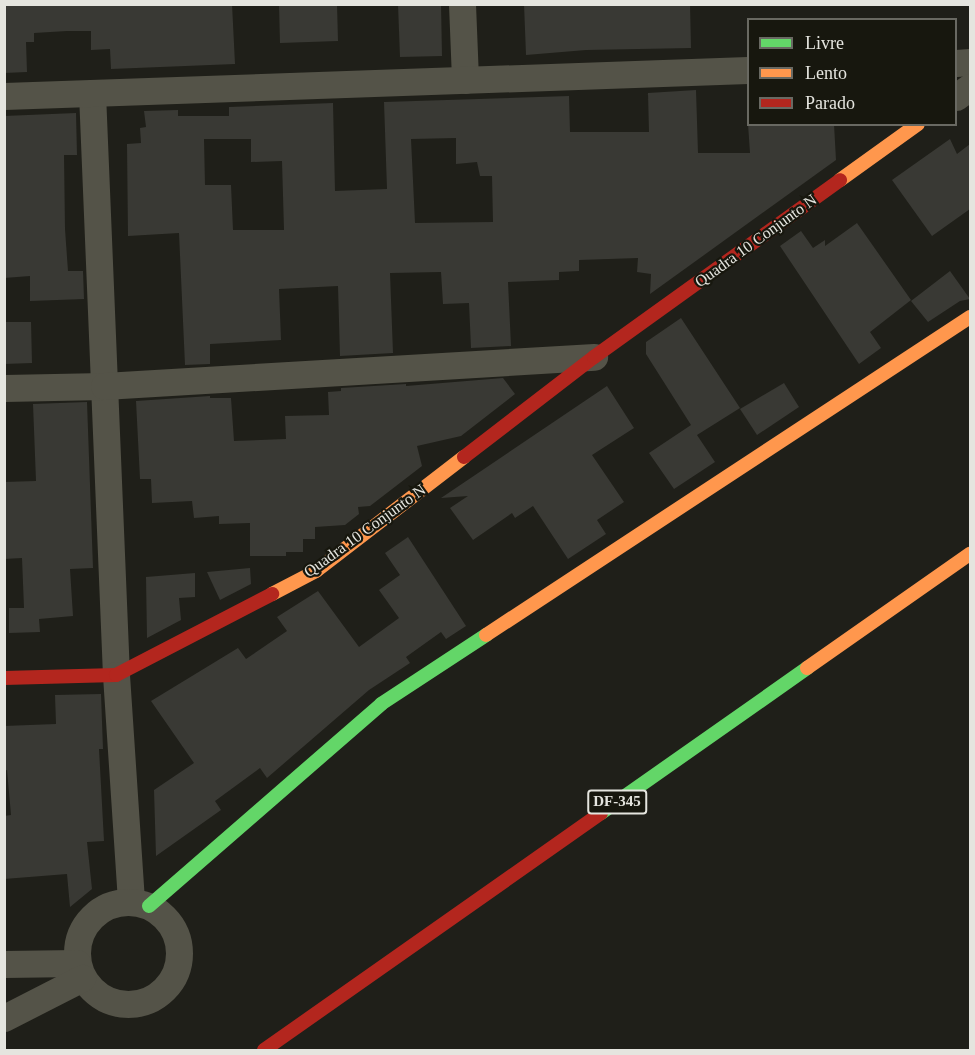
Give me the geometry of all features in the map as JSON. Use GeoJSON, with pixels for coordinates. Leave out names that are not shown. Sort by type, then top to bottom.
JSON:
{"type":"FeatureCollection","features":[{"type":"Feature","properties":{"kind":"street"},"geometry":{"type":"LineString","coordinates":[[462,4],[465,80]]}},
{"type":"Feature","properties":{"kind":"street"},"geometry":{"type":"LineString","coordinates":[[4,96],[747,70]]}},
{"type":"Feature","properties":{"kind":"street"},"geometry":{"type":"LineString","coordinates":[[957,97],[970,87]]}},
{"type":"Feature","properties":{"kind":"street"},"geometry":{"type":"LineString","coordinates":[[92,93],[116,675],[140,904]]}},
{"type":"Feature","properties":{"kind":"street","name":"Quadra 10 Conjunto N"},"geometry":{"type":"LineString","coordinates":[[116,675],[316,571],[594,357],[915,126]]}},
{"type":"Feature","properties":{"kind":"street"},"geometry":{"type":"LineString","coordinates":[[140,904],[381,704],[970,317]]}},
{"type":"Feature","properties":{"kind":"street"},"geometry":{"type":"LineString","coordinates":[[4,388],[104,386],[594,357]]}},
{"type":"Feature","properties":{"kind":"street","name":"DF-345"},"geometry":{"type":"LineString","coordinates":[[264,1050],[970,554]]}},
{"type":"Feature","properties":{"kind":"street"},"geometry":{"type":"LineString","coordinates":[[4,678],[116,675]]}},
{"type":"Feature","properties":{"kind":"street"},"geometry":{"type":"LineString","coordinates":[[115,903],[140,904],[164,916],[175,930],[179,947],[175,973],[159,994],[144,1002],[126,1005],[109,1001],[93,992],[79,970],[76,947],[80,932],[88,919],[100,909],[115,903]]}},
{"type":"Feature","properties":{"kind":"street"},"geometry":{"type":"LineString","coordinates":[[4,964],[79,970]]}},
{"type":"Feature","properties":{"kind":"street"},"geometry":{"type":"LineString","coordinates":[[4,1018],[79,970]]}},
{"type":"Feature","properties":{"kind":"building"},"geometry":{"type":"Polygon","coordinates":[[[4,4],[232,4],[235,64],[111,69],[110,49],[91,50],[91,31],[67,31],[34,33],[34,42],[26,42],[27,72],[4,73],[4,4]]]}},
{"type":"Feature","properties":{"kind":"building"},"geometry":{"type":"Polygon","coordinates":[[[279,4],[337,4],[338,41],[280,43],[279,4]]]}},
{"type":"Feature","properties":{"kind":"building"},"geometry":{"type":"Polygon","coordinates":[[[398,4],[441,4],[442,56],[400,57],[398,4]]]}},
{"type":"Feature","properties":{"kind":"building"},"geometry":{"type":"Polygon","coordinates":[[[524,4],[690,4],[691,48],[586,50],[526,55],[524,4]]]}},
{"type":"Feature","properties":{"kind":"building"},"geometry":{"type":"Polygon","coordinates":[[[696,90],[698,153],[750,153],[748,126],[834,126],[836,160],[650,294],[651,274],[637,272],[638,258],[579,260],[579,271],[559,272],[559,280],[508,282],[511,346],[471,348],[469,303],[443,304],[441,272],[390,273],[393,353],[340,356],[338,286],[279,289],[281,340],[210,344],[210,364],[185,365],[179,233],[128,236],[127,144],[141,143],[140,128],[146,127],[144,111],[178,110],[178,116],[229,116],[229,107],[333,103],[335,191],[387,189],[384,102],[569,96],[570,132],[649,132],[648,93],[696,90]],[[456,138],[411,139],[415,223],[493,222],[492,176],[480,176],[477,162],[456,164],[456,138]],[[204,139],[205,185],[231,185],[233,230],[284,230],[282,161],[251,162],[251,139],[204,139]]]}},
{"type":"Feature","properties":{"kind":"building"},"geometry":{"type":"Polygon","coordinates":[[[76,113],[77,155],[64,155],[65,229],[68,271],[83,271],[84,299],[30,301],[30,276],[4,278],[4,116],[76,113]]]}},
{"type":"Feature","properties":{"kind":"building"},"geometry":{"type":"Polygon","coordinates":[[[950,139],[957,154],[970,144],[970,209],[932,236],[892,180],[950,139]]]}},
{"type":"Feature","properties":{"kind":"building"},"geometry":{"type":"Polygon","coordinates":[[[857,223],[911,300],[870,332],[881,348],[859,364],[780,246],[801,231],[813,248],[825,240],[825,246],[857,223]]]}},
{"type":"Feature","properties":{"kind":"building"},"geometry":{"type":"Polygon","coordinates":[[[950,271],[970,299],[960,301],[928,322],[911,301],[950,271]]]}},
{"type":"Feature","properties":{"kind":"building"},"geometry":{"type":"Polygon","coordinates":[[[681,318],[740,408],[697,435],[715,462],[674,489],[649,453],[691,425],[646,354],[646,342],[681,318]]]}},
{"type":"Feature","properties":{"kind":"building"},"geometry":{"type":"Polygon","coordinates":[[[4,322],[31,322],[32,363],[4,364],[4,322]]]}},
{"type":"Feature","properties":{"kind":"building"},"geometry":{"type":"Polygon","coordinates":[[[503,378],[515,394],[461,436],[417,446],[422,466],[370,506],[358,507],[359,514],[345,525],[315,527],[315,539],[303,539],[303,552],[286,552],[286,556],[250,556],[250,523],[219,524],[219,516],[194,518],[192,501],[152,503],[151,479],[140,479],[136,401],[210,396],[210,398],[231,398],[234,441],[286,439],[285,416],[329,415],[328,392],[341,391],[341,388],[406,384],[406,386],[503,378]]]}},
{"type":"Feature","properties":{"kind":"building"},"geometry":{"type":"Polygon","coordinates":[[[784,383],[799,407],[757,435],[740,409],[784,383]]]}},
{"type":"Feature","properties":{"kind":"building"},"geometry":{"type":"Polygon","coordinates":[[[607,386],[634,428],[592,455],[624,502],[597,520],[606,534],[568,559],[533,506],[515,518],[512,513],[473,540],[450,508],[468,496],[441,498],[607,386]]]}},
{"type":"Feature","properties":{"kind":"building"},"geometry":{"type":"Polygon","coordinates":[[[87,402],[93,568],[70,569],[73,616],[39,619],[40,632],[9,633],[9,608],[24,608],[22,558],[4,559],[4,482],[36,481],[33,404],[87,402]]]}},
{"type":"Feature","properties":{"kind":"building"},"geometry":{"type":"Polygon","coordinates":[[[408,537],[466,626],[446,639],[441,632],[406,657],[410,663],[369,690],[267,778],[260,768],[215,801],[221,810],[156,856],[154,790],[194,763],[151,701],[238,648],[246,659],[287,631],[277,617],[318,591],[359,647],[399,618],[379,590],[400,575],[385,553],[408,537]]]}},
{"type":"Feature","properties":{"kind":"building"},"geometry":{"type":"Polygon","coordinates":[[[250,568],[251,584],[220,600],[207,572],[250,568]]]}},
{"type":"Feature","properties":{"kind":"building"},"geometry":{"type":"Polygon","coordinates":[[[195,573],[195,597],[179,598],[181,620],[147,638],[146,577],[195,573]]]}},
{"type":"Feature","properties":{"kind":"building"},"geometry":{"type":"Polygon","coordinates":[[[101,694],[103,749],[99,749],[104,841],[87,842],[92,889],[70,907],[67,874],[4,879],[4,816],[11,815],[7,770],[4,771],[4,726],[56,724],[55,695],[101,694]]]}},
{"type":"Feature","properties":{"kind":"traffic: fast"},"geometry":{"type":"LineString","coordinates":[[149,906],[381,704],[486,635]]}},
{"type":"Feature","properties":{"kind":"traffic: fast"},"geometry":{"type":"LineString","coordinates":[[601,813],[807,668]]}},
{"type":"Feature","properties":{"kind":"traffic: slow"},"geometry":{"type":"LineString","coordinates":[[840,180],[915,126]]}},
{"type":"Feature","properties":{"kind":"traffic: slow"},"geometry":{"type":"LineString","coordinates":[[486,635],[970,317]]}},
{"type":"Feature","properties":{"kind":"traffic: slow"},"geometry":{"type":"LineString","coordinates":[[272,594],[316,571],[464,457]]}},
{"type":"Feature","properties":{"kind":"traffic: slow"},"geometry":{"type":"LineString","coordinates":[[807,668],[970,554]]}},
{"type":"Feature","properties":{"kind":"traffic: jam"},"geometry":{"type":"LineString","coordinates":[[464,457],[594,357],[840,180]]}},
{"type":"Feature","properties":{"kind":"traffic: jam"},"geometry":{"type":"LineString","coordinates":[[4,678],[116,675],[272,594]]}},
{"type":"Feature","properties":{"kind":"traffic: jam"},"geometry":{"type":"LineString","coordinates":[[264,1050],[601,813]]}}]}
